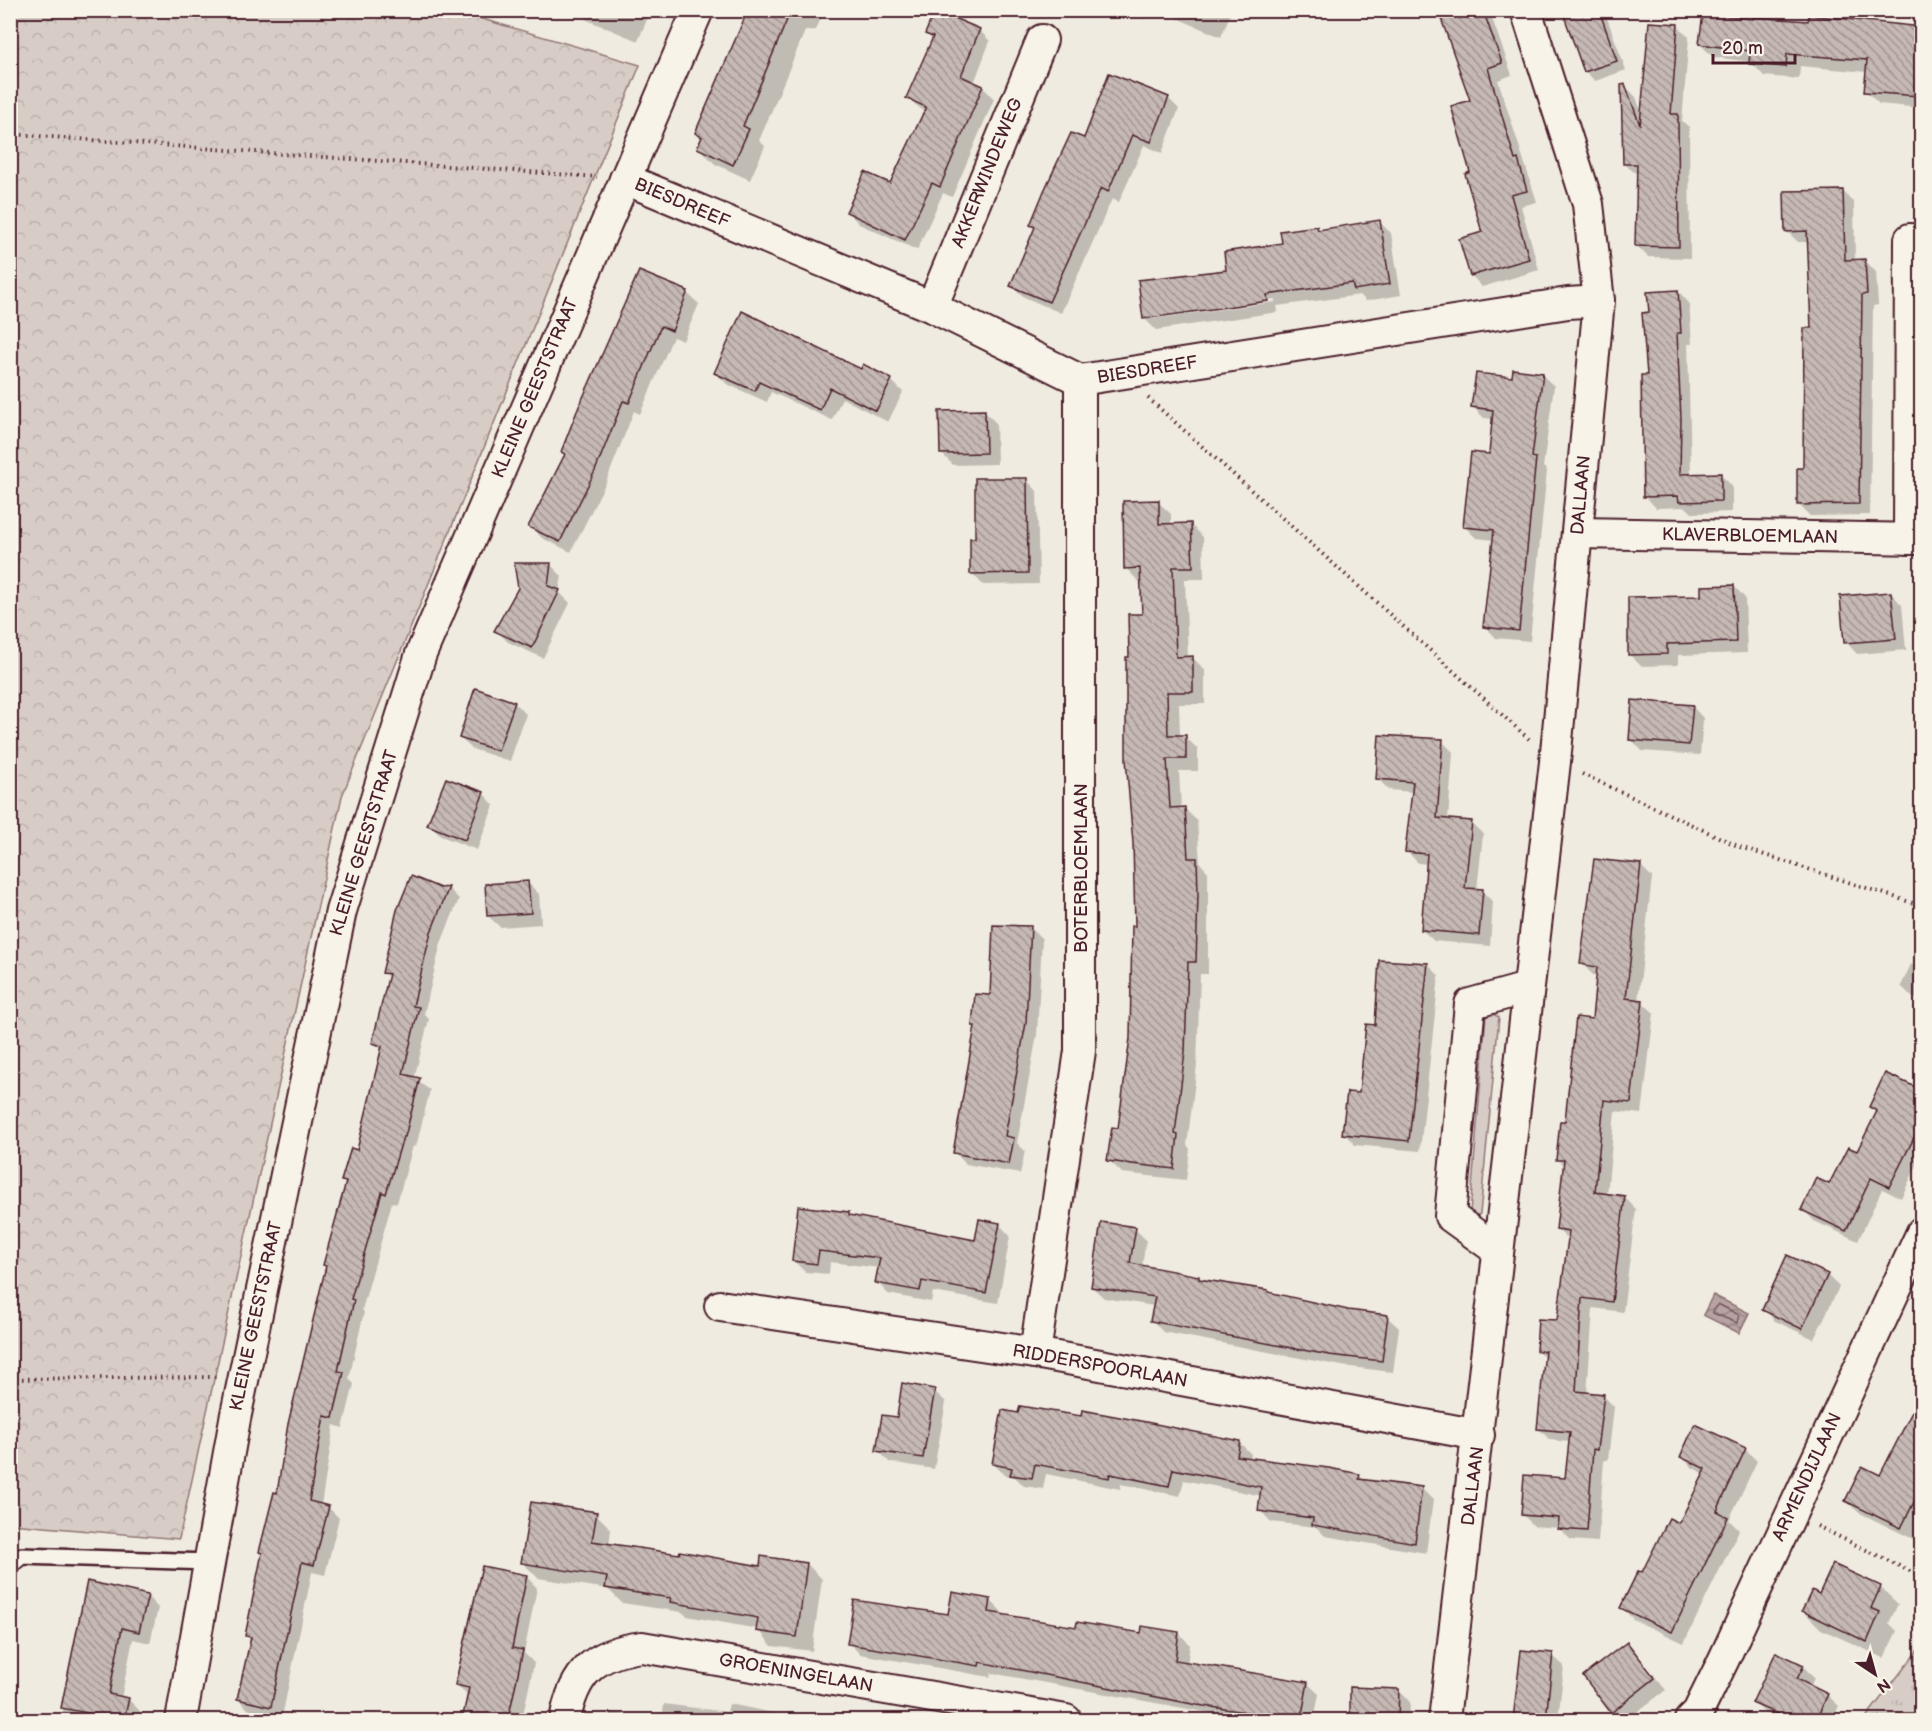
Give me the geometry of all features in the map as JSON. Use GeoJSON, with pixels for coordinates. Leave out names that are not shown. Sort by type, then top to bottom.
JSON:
{"type":"FeatureCollection","features":[{"type":"Feature","properties":{"kind":"street","name":"KLEINE GEESTSTRAAT"},"geometry":{"type":"LineString","coordinates":[[181,1720],[244,1377],[341,911],[421,654],[698,10]]}},
{"type":"Feature","properties":{"kind":"street","name":"DALLAAN"},"geometry":{"type":"LineString","coordinates":[[1444,1720],[1479,1435],[1497,1250],[1555,762],[1599,301],[1588,204],[1526,10]]}},
{"type":"Feature","properties":{"kind":"street","name":"AKKERWINDEWEG"},"geometry":{"type":"LineString","coordinates":[[932,307],[1042,40]]}},
{"type":"Feature","properties":{"kind":"street","name":"BIESDREEF"},"geometry":{"type":"LineString","coordinates":[[625,179],[932,307],[1080,380],[1568,303],[1599,301]]}},
{"type":"Feature","properties":{"kind":"street"},"geometry":{"type":"LineString","coordinates":[[1910,239],[1915,539]]}},
{"type":"Feature","properties":{"kind":"street","name":"BOTERBLOEMLAAN"},"geometry":{"type":"LineString","coordinates":[[1035,1353],[1080,1051],[1080,380]]}},
{"type":"Feature","properties":{"kind":"street","name":"KLAVERBLOEMLAAN"},"geometry":{"type":"LineString","coordinates":[[1578,533],[1915,539]]}},
{"type":"Feature","properties":{"kind":"street"},"geometry":{"type":"LineString","coordinates":[[1497,1250],[1450,1216],[1470,1004],[1527,988]]}},
{"type":"Feature","properties":{"kind":"street","name":"ARMENDIJLAAN"},"geometry":{"type":"LineString","coordinates":[[1690,1720],[1703,1701],[1922,1232]]}},
{"type":"Feature","properties":{"kind":"street","name":"RIDDERSPOORLAAN"},"geometry":{"type":"LineString","coordinates":[[720,1306],[1035,1353],[1479,1435]]}},
{"type":"Feature","properties":{"kind":"street","name":"GROENINGELAAN"},"geometry":{"type":"LineString","coordinates":[[565,1720],[569,1697],[580,1678],[594,1663],[615,1650],[642,1647],[1066,1720]]}},
{"type":"Feature","properties":{"kind":"lane"},"geometry":{"type":"LineString","coordinates":[[10,1566],[22,1556],[209,1562]]}},
{"type":"Feature","properties":{"kind":"path"},"geometry":{"type":"LineString","coordinates":[[10,134],[625,179]]}},
{"type":"Feature","properties":{"kind":"path"},"geometry":{"type":"LineString","coordinates":[[1120,374],[1555,762],[1740,847],[1922,906]]}},
{"type":"Feature","properties":{"kind":"path"},"geometry":{"type":"LineString","coordinates":[[10,1379],[244,1377]]}},
{"type":"Feature","properties":{"kind":"path"},"geometry":{"type":"LineString","coordinates":[[1790,1514],[1922,1577]]}},
{"type":"Feature","properties":{"kind":"green space"},"geometry":{"type":"Polygon","coordinates":[[[10,11],[455,11],[640,65],[342,796],[179,1539],[11,1524],[10,11]]]}},
{"type":"Feature","properties":{"kind":"green space"},"geometry":{"type":"Polygon","coordinates":[[[1493,1014],[1499,1017],[1480,1214],[1474,1217],[1470,1213],[1486,1015],[1493,1014]]]}},
{"type":"Feature","properties":{"kind":"green space"},"geometry":{"type":"Polygon","coordinates":[[[1921,1646],[1921,1720],[1864,1720],[1921,1646]]]}},
{"type":"Feature","properties":{"kind":"water"},"geometry":{"type":"Polygon","coordinates":[[[1713,1295],[1749,1313],[1739,1333],[1703,1315],[1713,1295]]]}},
{"type":"Feature","properties":{"kind":"building"},"geometry":{"type":"Polygon","coordinates":[[[748,10],[791,10],[743,126],[749,129],[733,165],[697,148],[702,137],[695,133],[748,10]]]}},
{"type":"Feature","properties":{"kind":"building"},"geometry":{"type":"Polygon","coordinates":[[[935,10],[980,29],[961,76],[983,86],[940,187],[932,183],[905,240],[846,212],[865,172],[890,183],[926,107],[906,98],[933,37],[925,34],[935,10]]]}},
{"type":"Feature","properties":{"kind":"building"},"geometry":{"type":"Polygon","coordinates":[[[1438,10],[1483,10],[1502,63],[1488,68],[1515,160],[1518,159],[1527,191],[1511,195],[1529,259],[1470,276],[1459,239],[1482,232],[1465,174],[1470,172],[1451,106],[1470,100],[1438,10]]]}},
{"type":"Feature","properties":{"kind":"building"},"geometry":{"type":"Polygon","coordinates":[[[1562,10],[1599,10],[1617,61],[1584,72],[1562,10]]]}},
{"type":"Feature","properties":{"kind":"building"},"geometry":{"type":"Polygon","coordinates":[[[1703,13],[1753,19],[1753,17],[1808,21],[1809,15],[1922,27],[1919,96],[1864,92],[1867,60],[1787,54],[1786,67],[1749,64],[1750,51],[1699,44],[1703,13]]]}},
{"type":"Feature","properties":{"kind":"building"},"geometry":{"type":"Polygon","coordinates":[[[1649,22],[1678,24],[1671,114],[1678,114],[1679,247],[1635,246],[1637,164],[1623,164],[1621,85],[1625,84],[1640,125],[1649,22]]]}},
{"type":"Feature","properties":{"kind":"building"},"geometry":{"type":"Polygon","coordinates":[[[1109,73],[1169,97],[1151,142],[1132,135],[1108,192],[1101,188],[1049,302],[1010,286],[1035,227],[1030,225],[1044,191],[1071,133],[1084,138],[1109,73]]]}},
{"type":"Feature","properties":{"kind":"building"},"geometry":{"type":"Polygon","coordinates":[[[1843,190],[1845,260],[1865,259],[1867,294],[1862,295],[1859,504],[1797,505],[1797,468],[1803,468],[1804,328],[1811,328],[1807,231],[1785,232],[1784,191],[1843,190]]]}},
{"type":"Feature","properties":{"kind":"building"},"geometry":{"type":"Polygon","coordinates":[[[1380,220],[1390,284],[1354,290],[1352,283],[1267,295],[1268,301],[1143,319],[1138,280],[1226,270],[1224,252],[1282,243],[1280,231],[1317,226],[1318,230],[1380,220]]]}},
{"type":"Feature","properties":{"kind":"building"},"geometry":{"type":"Polygon","coordinates":[[[639,271],[688,291],[672,331],[661,326],[629,403],[623,401],[595,471],[560,542],[528,527],[565,454],[561,452],[577,411],[639,271]]]}},
{"type":"Feature","properties":{"kind":"building"},"geometry":{"type":"Polygon","coordinates":[[[1678,290],[1681,333],[1677,333],[1681,419],[1680,474],[1721,473],[1721,501],[1679,502],[1678,496],[1643,497],[1641,375],[1647,375],[1642,313],[1649,312],[1647,292],[1678,290]]]}},
{"type":"Feature","properties":{"kind":"building"},"geometry":{"type":"Polygon","coordinates":[[[742,311],[861,369],[863,364],[892,379],[876,411],[830,388],[820,410],[759,382],[755,391],[714,373],[742,311]]]}},
{"type":"Feature","properties":{"kind":"building"},"geometry":{"type":"Polygon","coordinates":[[[1513,369],[1543,373],[1532,457],[1536,458],[1519,631],[1483,627],[1494,530],[1463,527],[1471,452],[1489,454],[1493,410],[1471,407],[1476,373],[1512,377],[1513,369]]]}},
{"type":"Feature","properties":{"kind":"building"},"geometry":{"type":"Polygon","coordinates":[[[985,410],[986,453],[940,454],[939,411],[985,410]]]}},
{"type":"Feature","properties":{"kind":"building"},"geometry":{"type":"Polygon","coordinates":[[[975,478],[1027,478],[1028,573],[970,574],[970,538],[975,538],[975,478]]]}},
{"type":"Feature","properties":{"kind":"building"},"geometry":{"type":"Polygon","coordinates":[[[1159,500],[1159,524],[1191,523],[1193,567],[1173,567],[1176,657],[1193,656],[1193,692],[1167,692],[1168,735],[1186,735],[1186,759],[1167,759],[1170,808],[1185,807],[1188,858],[1197,858],[1198,895],[1196,962],[1188,962],[1185,1052],[1175,1134],[1178,1135],[1174,1169],[1107,1161],[1112,1127],[1118,1128],[1130,1038],[1132,926],[1135,926],[1133,843],[1126,759],[1126,657],[1129,657],[1128,614],[1142,614],[1140,568],[1124,569],[1123,501],[1159,500]]]}},
{"type":"Feature","properties":{"kind":"building"},"geometry":{"type":"Polygon","coordinates":[[[514,563],[551,563],[548,586],[560,590],[532,648],[494,631],[518,588],[514,563]]]}},
{"type":"Feature","properties":{"kind":"building"},"geometry":{"type":"Polygon","coordinates":[[[1734,585],[1736,642],[1667,644],[1667,654],[1628,655],[1628,597],[1701,596],[1701,586],[1734,585]]]}},
{"type":"Feature","properties":{"kind":"building"},"geometry":{"type":"Polygon","coordinates":[[[1891,592],[1896,639],[1844,643],[1840,596],[1891,592]]]}},
{"type":"Feature","properties":{"kind":"building"},"geometry":{"type":"Polygon","coordinates":[[[475,688],[515,702],[498,751],[459,738],[475,688]]]}},
{"type":"Feature","properties":{"kind":"building"},"geometry":{"type":"Polygon","coordinates":[[[1632,700],[1693,705],[1689,745],[1629,740],[1632,700]]]}},
{"type":"Feature","properties":{"kind":"building"},"geometry":{"type":"Polygon","coordinates":[[[1379,735],[1443,739],[1437,818],[1472,821],[1465,888],[1483,889],[1479,935],[1421,930],[1427,854],[1405,852],[1413,782],[1376,779],[1379,735]]]}},
{"type":"Feature","properties":{"kind":"building"},"geometry":{"type":"Polygon","coordinates":[[[446,778],[484,792],[465,840],[427,825],[446,778]]]}},
{"type":"Feature","properties":{"kind":"building"},"geometry":{"type":"Polygon","coordinates":[[[1594,859],[1641,864],[1626,998],[1643,1000],[1631,1103],[1604,1100],[1595,1192],[1625,1196],[1612,1302],[1582,1298],[1576,1391],[1604,1394],[1597,1450],[1593,1449],[1587,1531],[1558,1529],[1559,1518],[1521,1515],[1524,1475],[1565,1478],[1570,1432],[1537,1429],[1545,1351],[1536,1351],[1538,1319],[1557,1320],[1569,1231],[1556,1229],[1564,1160],[1556,1160],[1560,1121],[1565,1121],[1576,1017],[1592,1019],[1597,967],[1580,964],[1594,859]]]}},
{"type":"Feature","properties":{"kind":"building"},"geometry":{"type":"Polygon","coordinates":[[[411,876],[440,888],[449,887],[431,932],[413,1006],[419,1007],[403,1074],[420,1078],[405,1137],[403,1137],[386,1194],[382,1192],[351,1299],[354,1300],[338,1371],[344,1372],[333,1418],[324,1416],[309,1501],[329,1506],[314,1565],[302,1562],[271,1707],[237,1699],[251,1637],[245,1636],[262,1553],[259,1552],[274,1492],[277,1493],[288,1424],[326,1266],[323,1265],[346,1182],[341,1181],[351,1148],[357,1150],[382,1046],[372,1043],[389,974],[382,973],[397,910],[411,876]]]}},
{"type":"Feature","properties":{"kind":"building"},"geometry":{"type":"Polygon","coordinates":[[[528,881],[531,913],[487,916],[485,884],[528,881]]]}},
{"type":"Feature","properties":{"kind":"building"},"geometry":{"type":"Polygon","coordinates":[[[993,925],[1031,926],[1026,1023],[1005,1136],[1014,1138],[1009,1164],[953,1153],[975,1026],[972,1026],[975,994],[990,995],[993,925]]]}},
{"type":"Feature","properties":{"kind":"building"},"geometry":{"type":"Polygon","coordinates":[[[1379,960],[1428,963],[1409,1141],[1342,1134],[1347,1092],[1359,1093],[1366,1024],[1375,1025],[1379,960]]]}},
{"type":"Feature","properties":{"kind":"building"},"geometry":{"type":"Polygon","coordinates":[[[1885,1073],[1922,1090],[1922,1122],[1889,1187],[1871,1178],[1846,1231],[1801,1210],[1816,1178],[1829,1184],[1848,1147],[1857,1151],[1877,1111],[1869,1107],[1885,1073]]]}},
{"type":"Feature","properties":{"kind":"building"},"geometry":{"type":"Polygon","coordinates":[[[798,1206],[849,1212],[849,1215],[975,1240],[979,1219],[1000,1223],[986,1293],[922,1281],[920,1291],[875,1283],[880,1258],[819,1251],[817,1264],[792,1261],[798,1206]]]}},
{"type":"Feature","properties":{"kind":"building"},"geometry":{"type":"Polygon","coordinates":[[[1101,1222],[1136,1227],[1130,1263],[1199,1276],[1199,1279],[1268,1290],[1268,1292],[1348,1310],[1388,1315],[1382,1361],[1329,1355],[1150,1321],[1155,1297],[1091,1287],[1101,1222]]]}},
{"type":"Feature","properties":{"kind":"building"},"geometry":{"type":"Polygon","coordinates":[[[1787,1255],[1828,1274],[1802,1329],[1762,1310],[1787,1255]]]}},
{"type":"Feature","properties":{"kind":"building"},"geometry":{"type":"Polygon","coordinates":[[[902,1383],[935,1389],[923,1458],[876,1451],[882,1415],[897,1417],[902,1383]]]}},
{"type":"Feature","properties":{"kind":"building"},"geometry":{"type":"Polygon","coordinates":[[[1922,1392],[1922,1486],[1901,1528],[1845,1501],[1862,1466],[1880,1475],[1922,1392]]]}},
{"type":"Feature","properties":{"kind":"building"},"geometry":{"type":"Polygon","coordinates":[[[1020,1406],[1081,1416],[1082,1410],[1146,1422],[1240,1441],[1237,1456],[1329,1468],[1360,1474],[1359,1479],[1422,1487],[1415,1543],[1312,1525],[1313,1518],[1258,1511],[1261,1487],[1173,1469],[1169,1486],[1110,1474],[1109,1478],[1035,1464],[1032,1478],[1010,1475],[1012,1468],[992,1464],[1002,1410],[1018,1413],[1020,1406]]]}},
{"type":"Feature","properties":{"kind":"building"},"geometry":{"type":"Polygon","coordinates":[[[1695,1424],[1746,1448],[1717,1511],[1728,1517],[1672,1632],[1620,1608],[1638,1571],[1642,1572],[1669,1518],[1679,1523],[1706,1469],[1680,1457],[1695,1424]]]}},
{"type":"Feature","properties":{"kind":"building"},"geometry":{"type":"Polygon","coordinates":[[[531,1502],[597,1512],[592,1541],[679,1554],[680,1551],[760,1566],[761,1556],[807,1563],[797,1637],[756,1631],[758,1618],[670,1602],[671,1598],[605,1588],[607,1577],[521,1563],[531,1502]]]}},
{"type":"Feature","properties":{"kind":"building"},"geometry":{"type":"Polygon","coordinates":[[[1833,1564],[1881,1586],[1871,1608],[1880,1612],[1867,1642],[1802,1611],[1812,1590],[1819,1594],[1833,1564]]]}},
{"type":"Feature","properties":{"kind":"building"},"geometry":{"type":"Polygon","coordinates":[[[482,1566],[527,1575],[512,1648],[523,1650],[508,1720],[462,1720],[469,1688],[455,1685],[482,1566]]]}},
{"type":"Feature","properties":{"kind":"building"},"geometry":{"type":"Polygon","coordinates":[[[87,1581],[148,1595],[139,1632],[122,1628],[109,1694],[129,1698],[124,1720],[61,1708],[87,1581]]]}},
{"type":"Feature","properties":{"kind":"building"},"geometry":{"type":"Polygon","coordinates":[[[952,1592],[991,1599],[989,1612],[1076,1627],[1077,1622],[1141,1633],[1142,1626],[1179,1632],[1175,1660],[1308,1682],[1301,1720],[1197,1705],[980,1662],[979,1666],[847,1644],[854,1600],[948,1614],[952,1592]]]}},
{"type":"Feature","properties":{"kind":"building"},"geometry":{"type":"Polygon","coordinates":[[[1627,1642],[1655,1678],[1611,1713],[1583,1676],[1627,1642]]]}},
{"type":"Feature","properties":{"kind":"building"},"geometry":{"type":"Polygon","coordinates":[[[1521,1650],[1553,1653],[1546,1720],[1513,1720],[1521,1650]]]}},
{"type":"Feature","properties":{"kind":"building"},"geometry":{"type":"Polygon","coordinates":[[[1776,1652],[1804,1665],[1797,1679],[1828,1694],[1816,1720],[1791,1720],[1752,1703],[1776,1652]]]}},
{"type":"Feature","properties":{"kind":"building"},"geometry":{"type":"Polygon","coordinates":[[[1350,1687],[1399,1689],[1398,1720],[1350,1720],[1350,1687]]]}}]}
